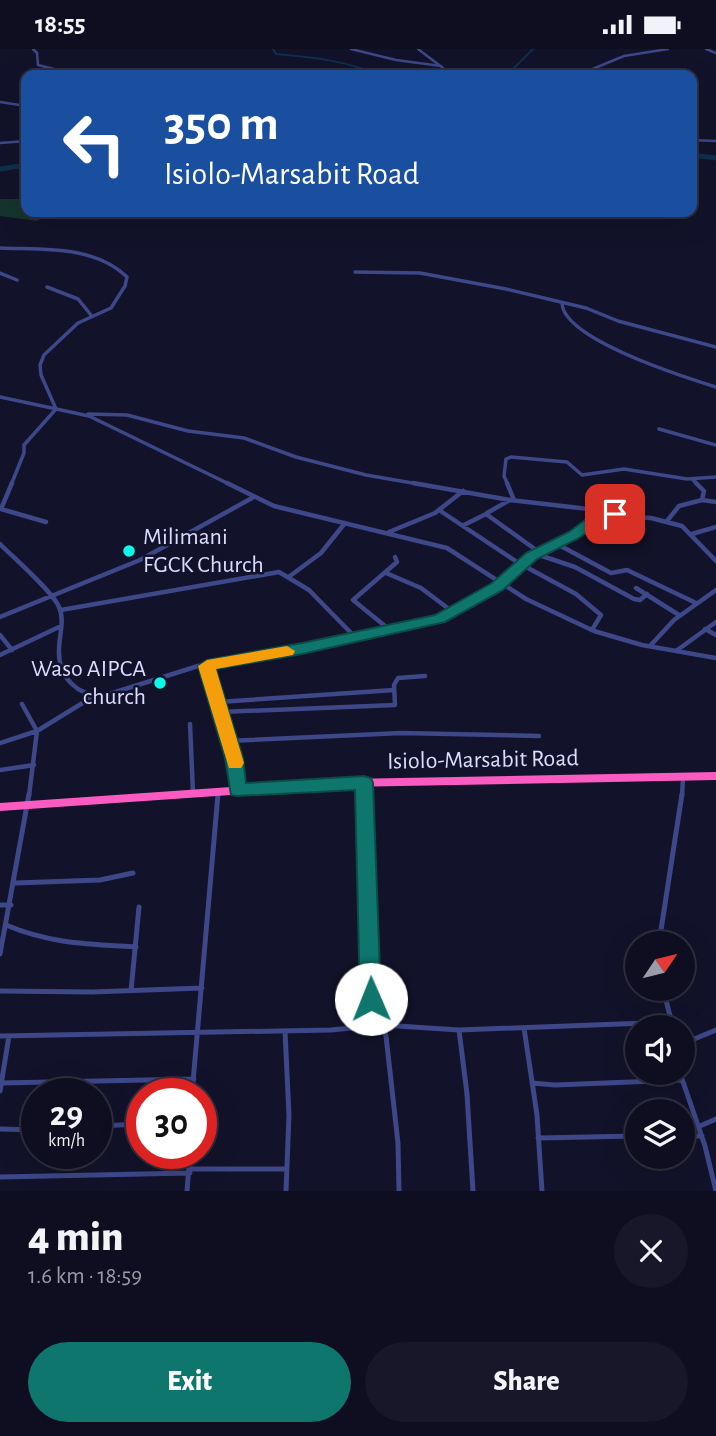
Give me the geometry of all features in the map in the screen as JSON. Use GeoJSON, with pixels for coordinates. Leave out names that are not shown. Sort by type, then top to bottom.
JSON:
{"type":"FeatureCollection","features":[{"type":"Feature","properties":{"kind":"highway","name":"Isiolo-Marsabit Road"},"geometry":{"type":"LineString","coordinates":[[0,807],[364,783],[716,776]]}},
{"type":"Feature","properties":{"kind":"street"},"geometry":{"type":"LineString","coordinates":[[33,49],[37,53],[38,65],[58,70]]}},
{"type":"Feature","properties":{"kind":"street"},"geometry":{"type":"LineString","coordinates":[[351,49],[396,60],[442,66]]}},
{"type":"Feature","properties":{"kind":"street"},"geometry":{"type":"LineString","coordinates":[[418,49],[442,66],[442,70]]}},
{"type":"Feature","properties":{"kind":"street"},"geometry":{"type":"LineString","coordinates":[[590,70],[624,56],[668,49]]}},
{"type":"Feature","properties":{"kind":"street"},"geometry":{"type":"LineString","coordinates":[[706,49],[716,53]]}},
{"type":"Feature","properties":{"kind":"street"},"geometry":{"type":"LineString","coordinates":[[0,102],[21,105]]}},
{"type":"Feature","properties":{"kind":"street"},"geometry":{"type":"LineString","coordinates":[[697,140],[716,141]]}},
{"type":"Feature","properties":{"kind":"street"},"geometry":{"type":"LineString","coordinates":[[0,143],[21,141]]}},
{"type":"Feature","properties":{"kind":"street"},"geometry":{"type":"LineString","coordinates":[[0,248],[87,255],[111,263],[123,271],[127,280],[109,310],[91,315],[50,346],[41,361],[43,380],[56,409]]}},
{"type":"Feature","properties":{"kind":"street"},"geometry":{"type":"LineString","coordinates":[[355,272],[434,275],[519,291],[716,347]]}},
{"type":"Feature","properties":{"kind":"street"},"geometry":{"type":"LineString","coordinates":[[1,275],[17,280]]}},
{"type":"Feature","properties":{"kind":"street"},"geometry":{"type":"LineString","coordinates":[[47,287],[78,299],[91,315]]}},
{"type":"Feature","properties":{"kind":"street"},"geometry":{"type":"LineString","coordinates":[[562,303],[563,313],[568,321],[599,341],[716,387]]}},
{"type":"Feature","properties":{"kind":"street"},"geometry":{"type":"LineString","coordinates":[[0,397],[83,414],[127,415],[188,431],[244,438],[296,457],[359,473],[512,500],[597,510],[607,515],[667,521],[682,526],[692,534],[698,544],[716,561]]}},
{"type":"Feature","properties":{"kind":"street"},"geometry":{"type":"LineString","coordinates":[[46,522],[1,509],[24,453],[24,445],[56,409]]}},
{"type":"Feature","properties":{"kind":"street"},"geometry":{"type":"LineString","coordinates":[[83,414],[253,498],[289,510],[455,551],[537,605],[592,630],[676,652],[716,658]]}},
{"type":"Feature","properties":{"kind":"street"},"geometry":{"type":"LineString","coordinates":[[659,429],[716,445]]}},
{"type":"Feature","properties":{"kind":"street"},"geometry":{"type":"LineString","coordinates":[[512,500],[504,472],[506,459],[512,457],[567,462],[582,475],[624,469],[693,479],[716,477]]}},
{"type":"Feature","properties":{"kind":"street"},"geometry":{"type":"LineString","coordinates":[[693,479],[704,491],[702,500]]}},
{"type":"Feature","properties":{"kind":"street"},"geometry":{"type":"LineString","coordinates":[[388,533],[439,510],[463,491]]}},
{"type":"Feature","properties":{"kind":"street"},"geometry":{"type":"LineString","coordinates":[[0,617],[140,560],[253,498]]}},
{"type":"Feature","properties":{"kind":"street"},"geometry":{"type":"LineString","coordinates":[[463,525],[512,500]]}},
{"type":"Feature","properties":{"kind":"street"},"geometry":{"type":"LineString","coordinates":[[667,521],[680,505],[702,500],[716,502]]}},
{"type":"Feature","properties":{"kind":"street"},"geometry":{"type":"LineString","coordinates":[[439,510],[522,565],[573,592],[601,617],[592,630]]}},
{"type":"Feature","properties":{"kind":"street"},"geometry":{"type":"LineString","coordinates":[[486,514],[537,553],[575,567],[630,597],[640,600],[647,594]]}},
{"type":"Feature","properties":{"kind":"street"},"geometry":{"type":"LineString","coordinates":[[0,544],[61,610],[59,660],[64,675],[77,689],[94,695],[112,693],[175,672],[430,622],[453,612],[502,583],[537,553],[607,515]]}},
{"type":"Feature","properties":{"kind":"street"},"geometry":{"type":"LineString","coordinates":[[290,576],[321,553],[345,523]]}},
{"type":"Feature","properties":{"kind":"street"},"geometry":{"type":"LineString","coordinates":[[692,534],[716,527]]}},
{"type":"Feature","properties":{"kind":"street"},"geometry":{"type":"LineString","coordinates":[[556,544],[611,573],[627,570],[696,603]]}},
{"type":"Feature","properties":{"kind":"street"},"geometry":{"type":"LineString","coordinates":[[390,630],[353,600],[397,562],[396,557]]}},
{"type":"Feature","properties":{"kind":"street"},"geometry":{"type":"LineString","coordinates":[[61,610],[163,595],[279,572],[290,576],[355,636]]}},
{"type":"Feature","properties":{"kind":"street"},"geometry":{"type":"LineString","coordinates":[[386,573],[421,588],[453,612]]}},
{"type":"Feature","properties":{"kind":"street"},"geometry":{"type":"LineString","coordinates":[[636,588],[680,615]]}},
{"type":"Feature","properties":{"kind":"street"},"geometry":{"type":"LineString","coordinates":[[650,646],[680,615],[716,590]]}},
{"type":"Feature","properties":{"kind":"street"},"geometry":{"type":"LineString","coordinates":[[676,652],[716,622]]}},
{"type":"Feature","properties":{"kind":"street"},"geometry":{"type":"LineString","coordinates":[[0,656],[59,627]]}},
{"type":"Feature","properties":{"kind":"street"},"geometry":{"type":"LineString","coordinates":[[705,629],[716,635]]}},
{"type":"Feature","properties":{"kind":"street"},"geometry":{"type":"LineString","coordinates":[[0,635],[12,650]]}},
{"type":"Feature","properties":{"kind":"street"},"geometry":{"type":"LineString","coordinates":[[207,666],[229,741],[237,790]]}},
{"type":"Feature","properties":{"kind":"street"},"geometry":{"type":"LineString","coordinates":[[220,712],[395,705],[394,690],[399,677],[425,676]]}},
{"type":"Feature","properties":{"kind":"street"},"geometry":{"type":"LineString","coordinates":[[218,702],[394,690]]}},
{"type":"Feature","properties":{"kind":"street"},"geometry":{"type":"LineString","coordinates":[[0,743],[37,731],[94,695]]}},
{"type":"Feature","properties":{"kind":"street"},"geometry":{"type":"LineString","coordinates":[[0,954],[28,805],[37,731],[22,703]]}},
{"type":"Feature","properties":{"kind":"street"},"geometry":{"type":"LineString","coordinates":[[190,725],[193,794]]}},
{"type":"Feature","properties":{"kind":"street"},"geometry":{"type":"LineString","coordinates":[[229,741],[401,733],[539,736]]}},
{"type":"Feature","properties":{"kind":"street"},"geometry":{"type":"LineString","coordinates":[[0,770],[34,765]]}},
{"type":"Feature","properties":{"kind":"street"},"geometry":{"type":"LineString","coordinates":[[661,931],[682,810],[683,777]]}},
{"type":"Feature","properties":{"kind":"street"},"geometry":{"type":"LineString","coordinates":[[364,783],[371,999],[382,1025],[388,1051],[399,1153],[399,1191]]}},
{"type":"Feature","properties":{"kind":"street"},"geometry":{"type":"LineString","coordinates":[[194,1078],[206,896],[218,791]]}},
{"type":"Feature","properties":{"kind":"street"},"geometry":{"type":"LineString","coordinates":[[15,883],[100,880],[133,873]]}},
{"type":"Feature","properties":{"kind":"street"},"geometry":{"type":"LineString","coordinates":[[0,905],[11,905]]}},
{"type":"Feature","properties":{"kind":"street"},"geometry":{"type":"LineString","coordinates":[[131,991],[139,908]]}},
{"type":"Feature","properties":{"kind":"street"},"geometry":{"type":"LineString","coordinates":[[6,925],[30,935],[62,943],[136,947]]}},
{"type":"Feature","properties":{"kind":"street"},"geometry":{"type":"LineString","coordinates":[[0,991],[202,988]]}},
{"type":"Feature","properties":{"kind":"street"},"geometry":{"type":"LineString","coordinates":[[0,1036],[331,1030],[382,1025],[458,1030],[625,1022]]}},
{"type":"Feature","properties":{"kind":"street"},"geometry":{"type":"LineString","coordinates":[[524,1028],[542,1191]]}},
{"type":"Feature","properties":{"kind":"street"},"geometry":{"type":"LineString","coordinates":[[458,1030],[467,1094],[473,1191]]}},
{"type":"Feature","properties":{"kind":"street"},"geometry":{"type":"LineString","coordinates":[[695,1039],[716,1030]]}},
{"type":"Feature","properties":{"kind":"street"},"geometry":{"type":"LineString","coordinates":[[285,1031],[289,1115],[286,1191]]}},
{"type":"Feature","properties":{"kind":"street"},"geometry":{"type":"LineString","coordinates":[[9,1036],[1,1087],[126,1082]]}},
{"type":"Feature","properties":{"kind":"street"},"geometry":{"type":"LineString","coordinates":[[532,1083],[555,1085],[625,1080]]}},
{"type":"Feature","properties":{"kind":"street"},"geometry":{"type":"LineString","coordinates":[[684,1085],[700,1126],[716,1191]]}},
{"type":"Feature","properties":{"kind":"street"},"geometry":{"type":"LineString","coordinates":[[700,1126],[716,1119]]}},
{"type":"Feature","properties":{"kind":"street"},"geometry":{"type":"LineString","coordinates":[[0,1129],[21,1130]]}},
{"type":"Feature","properties":{"kind":"street"},"geometry":{"type":"LineString","coordinates":[[538,1138],[625,1136]]}},
{"type":"Feature","properties":{"kind":"street"},"geometry":{"type":"LineString","coordinates":[[695,1136],[702,1136]]}},
{"type":"Feature","properties":{"kind":"street"},"geometry":{"type":"LineString","coordinates":[[0,1177],[56,1173],[285,1169]]}},
{"type":"Feature","properties":{"kind":"street"},"geometry":{"type":"LineString","coordinates":[[187,1191],[190,1172]]}},
{"type":"Feature","properties":{"kind":"green space"},"geometry":{"type":"Polygon","coordinates":[[[0,199],[21,199],[21,217],[43,217],[37,221],[0,216],[0,199]]]}},
{"type":"Feature","properties":{"kind":"waterway"},"geometry":{"type":"LineString","coordinates":[[273,49],[276,54],[329,60],[366,70]]}},
{"type":"Feature","properties":{"kind":"waterway"},"geometry":{"type":"LineString","coordinates":[[512,70],[533,49]]}},
{"type":"Feature","properties":{"kind":"waterway"},"geometry":{"type":"LineString","coordinates":[[697,156],[716,158]]}},
{"type":"Feature","properties":{"kind":"waterway"},"geometry":{"type":"LineString","coordinates":[[0,169],[21,166]]}},
{"type":"Feature","properties":{"kind":"slow traffic"},"geometry":{"type":"LineString","coordinates":[[235,763],[207,666],[287,651]]}},
{"type":"Feature","properties":{"kind":"place","name":"Milimani FGCK Church"},"geometry":{"type":"Point","coordinates":[129,551]}},
{"type":"Feature","properties":{"kind":"place","name":"Waso AIPCA church"},"geometry":{"type":"Point","coordinates":[160,683]}},
{"type":"Feature","properties":{"kind":"route"},"geometry":{"type":"LineString","coordinates":[[371,999],[364,783],[237,790],[234,758],[207,666],[302,649],[440,619],[498,586],[531,556],[574,535],[594,520],[615,514]]}}]}
